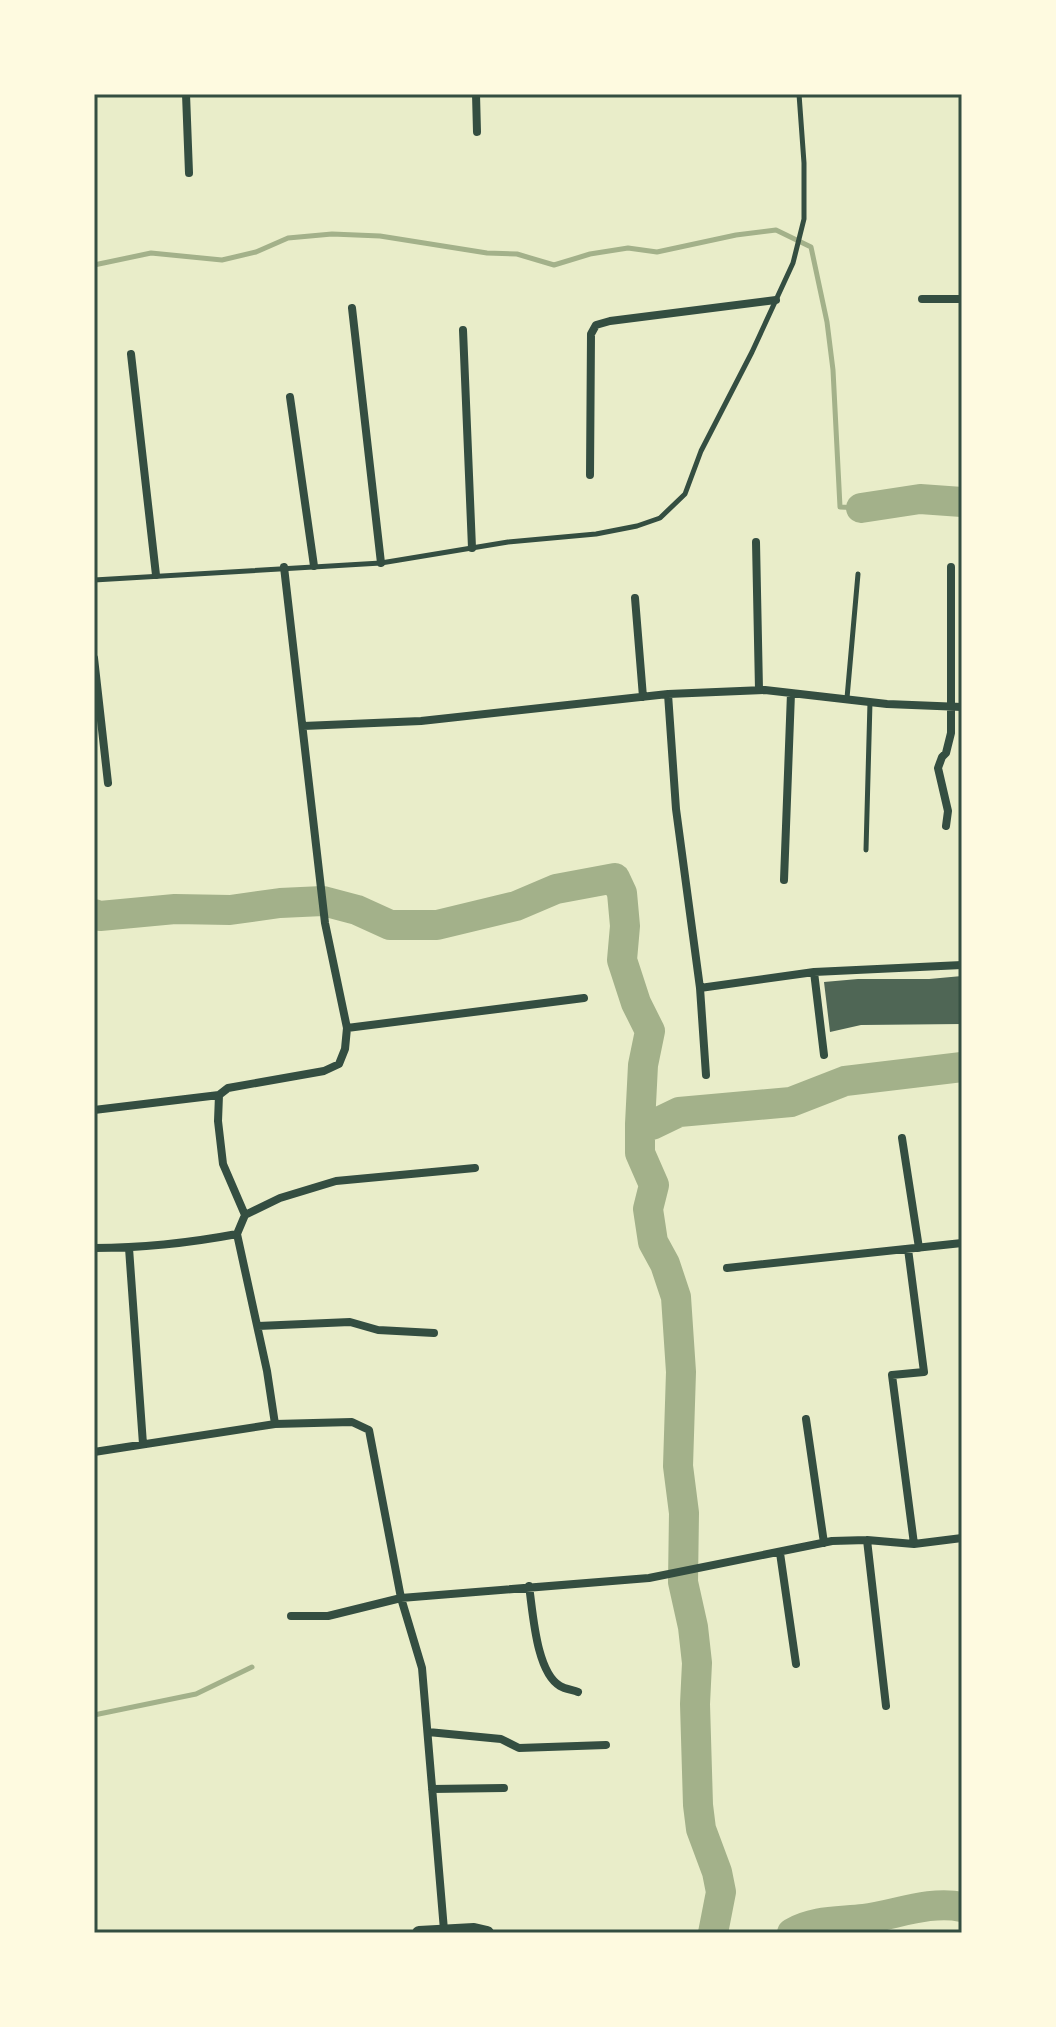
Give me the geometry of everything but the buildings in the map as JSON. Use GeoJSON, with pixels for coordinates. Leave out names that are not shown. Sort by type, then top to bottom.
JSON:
{"type":"FeatureCollection","features":[{"type":"Feature","properties":{"kind":"main road"},"geometry":{"type":"LineString","coordinates":[[432,1932],[474,1930],[487,1933]]}},
{"type":"Feature","properties":{"kind":"street"},"geometry":{"type":"LineString","coordinates":[[186,94],[189,173]]}},
{"type":"Feature","properties":{"kind":"street"},"geometry":{"type":"LineString","coordinates":[[476,94],[477,132]]}},
{"type":"Feature","properties":{"kind":"street"},"geometry":{"type":"LineString","coordinates":[[922,299],[962,299]]}},
{"type":"Feature","properties":{"kind":"street"},"geometry":{"type":"LineString","coordinates":[[590,475],[591,334],[596,325],[776,300]]}},
{"type":"Feature","properties":{"kind":"street"},"geometry":{"type":"LineString","coordinates":[[352,308],[381,563]]}},
{"type":"Feature","properties":{"kind":"street"},"geometry":{"type":"LineString","coordinates":[[463,330],[472,548]]}},
{"type":"Feature","properties":{"kind":"street"},"geometry":{"type":"LineString","coordinates":[[131,354],[156,575]]}},
{"type":"Feature","properties":{"kind":"street"},"geometry":{"type":"LineString","coordinates":[[290,397],[314,566]]}},
{"type":"Feature","properties":{"kind":"street"},"geometry":{"type":"LineString","coordinates":[[756,542],[759,690]]}},
{"type":"Feature","properties":{"kind":"street"},"geometry":{"type":"LineString","coordinates":[[94,1110],[219,1095],[228,1088],[324,1071],[339,1064],[345,1049],[347,1028],[325,923],[284,567]]}},
{"type":"Feature","properties":{"kind":"street"},"geometry":{"type":"LineString","coordinates":[[946,826],[948,811],[938,768],[951,733],[951,567]]}},
{"type":"Feature","properties":{"kind":"street"},"geometry":{"type":"LineString","coordinates":[[635,598],[643,697]]}},
{"type":"Feature","properties":{"kind":"street"},"geometry":{"type":"LineString","coordinates":[[94,658],[108,783]]}},
{"type":"Feature","properties":{"kind":"street"},"geometry":{"type":"LineString","coordinates":[[303,726],[421,721],[668,694],[759,690],[870,702],[962,707]]}},
{"type":"Feature","properties":{"kind":"street"},"geometry":{"type":"LineString","coordinates":[[784,880],[791,693]]}},
{"type":"Feature","properties":{"kind":"street"},"geometry":{"type":"LineString","coordinates":[[668,694],[676,809],[700,988],[706,1075]]}},
{"type":"Feature","properties":{"kind":"street"},"geometry":{"type":"LineString","coordinates":[[700,988],[814,972],[962,965]]}},
{"type":"Feature","properties":{"kind":"street"},"geometry":{"type":"LineString","coordinates":[[814,972],[824,1055]]}},
{"type":"Feature","properties":{"kind":"street"},"geometry":{"type":"LineString","coordinates":[[347,1028],[584,998]]}},
{"type":"Feature","properties":{"kind":"street"},"geometry":{"type":"LineString","coordinates":[[219,1095],[223,1164],[245,1215]]}},
{"type":"Feature","properties":{"kind":"street"},"geometry":{"type":"LineString","coordinates":[[902,1138],[919,1248]]}},
{"type":"Feature","properties":{"kind":"street"},"geometry":{"type":"LineString","coordinates":[[275,1424],[258,1326],[237,1234],[245,1215],[280,1198],[336,1181],[475,1168]]}},
{"type":"Feature","properties":{"kind":"street"},"geometry":{"type":"LineString","coordinates":[[94,1248],[189,1243],[237,1234]]}},
{"type":"Feature","properties":{"kind":"street"},"geometry":{"type":"LineString","coordinates":[[727,1268],[962,1243]]}},
{"type":"Feature","properties":{"kind":"street"},"geometry":{"type":"LineString","coordinates":[[129,1248],[143,1444]]}},
{"type":"Feature","properties":{"kind":"street"},"geometry":{"type":"LineString","coordinates":[[908,1249],[924,1372],[892,1375],[914,1544]]}},
{"type":"Feature","properties":{"kind":"street"},"geometry":{"type":"LineString","coordinates":[[258,1326],[350,1322],[378,1330],[434,1333]]}},
{"type":"Feature","properties":{"kind":"street"},"geometry":{"type":"LineString","coordinates":[[806,1419],[824,1543]]}},
{"type":"Feature","properties":{"kind":"street"},"geometry":{"type":"LineString","coordinates":[[94,1452],[275,1424],[352,1422],[369,1430],[401,1598],[422,1668],[432,1789],[432,1932]]}},
{"type":"Feature","properties":{"kind":"street"},"geometry":{"type":"LineString","coordinates":[[291,1616],[328,1616],[401,1598],[649,1578],[824,1543],[867,1540],[914,1544],[962,1538]]}},
{"type":"Feature","properties":{"kind":"street"},"geometry":{"type":"LineString","coordinates":[[867,1540],[886,1706]]}},
{"type":"Feature","properties":{"kind":"street"},"geometry":{"type":"LineString","coordinates":[[780,1553],[796,1664]]}},
{"type":"Feature","properties":{"kind":"street"},"geometry":{"type":"LineString","coordinates":[[529,1586],[542,1658],[548,1673],[559,1686],[578,1692]]}},
{"type":"Feature","properties":{"kind":"street"},"geometry":{"type":"LineString","coordinates":[[428,1732],[501,1739],[519,1748],[606,1745]]}},
{"type":"Feature","properties":{"kind":"street"},"geometry":{"type":"LineString","coordinates":[[432,1789],[504,1788]]}},
{"type":"Feature","properties":{"kind":"lane"},"geometry":{"type":"LineString","coordinates":[[94,580],[381,563],[472,548],[596,534],[660,518],[685,494],[701,451],[793,263],[802,230],[804,163],[799,94]]}},
{"type":"Feature","properties":{"kind":"lane"},"geometry":{"type":"LineString","coordinates":[[847,698],[858,574]]}},
{"type":"Feature","properties":{"kind":"lane"},"geometry":{"type":"LineString","coordinates":[[866,850],[870,702]]}},
{"type":"Feature","properties":{"kind":"waterway"},"geometry":{"type":"LineString","coordinates":[[94,265],[151,253],[222,260],[256,252],[288,238],[332,234],[380,236],[487,253],[517,254],[554,265],[590,254],[628,248],[657,252],[776,230],[811,247],[827,322],[833,370],[840,507],[861,508]]}},
{"type":"Feature","properties":{"kind":"waterway"},"geometry":{"type":"LineString","coordinates":[[861,508],[920,499],[962,502]]}},
{"type":"Feature","properties":{"kind":"waterway"},"geometry":{"type":"LineString","coordinates":[[94,914],[175,909],[230,910],[323,901],[357,910],[390,925],[437,925],[516,906],[556,889],[615,878],[622,893],[625,926],[622,960],[636,1003],[650,1031],[643,1065],[640,1124],[652,1125],[679,1112],[791,1102],[845,1081],[962,1067]]}},
{"type":"Feature","properties":{"kind":"waterway"},"geometry":{"type":"LineString","coordinates":[[640,1124],[640,1153],[654,1185],[648,1209],[653,1242],[665,1264],[676,1297],[681,1372],[678,1466],[684,1513],[683,1582],[697,1663],[698,1805],[701,1829],[721,1892],[713,1933]]}},
{"type":"Feature","properties":{"kind":"waterway"},"geometry":{"type":"LineString","coordinates":[[94,1715],[196,1694],[252,1667]]}},
{"type":"Feature","properties":{"kind":"waterway"},"geometry":{"type":"LineString","coordinates":[[792,1933],[818,1924],[938,1905],[962,1907]]}}]}
